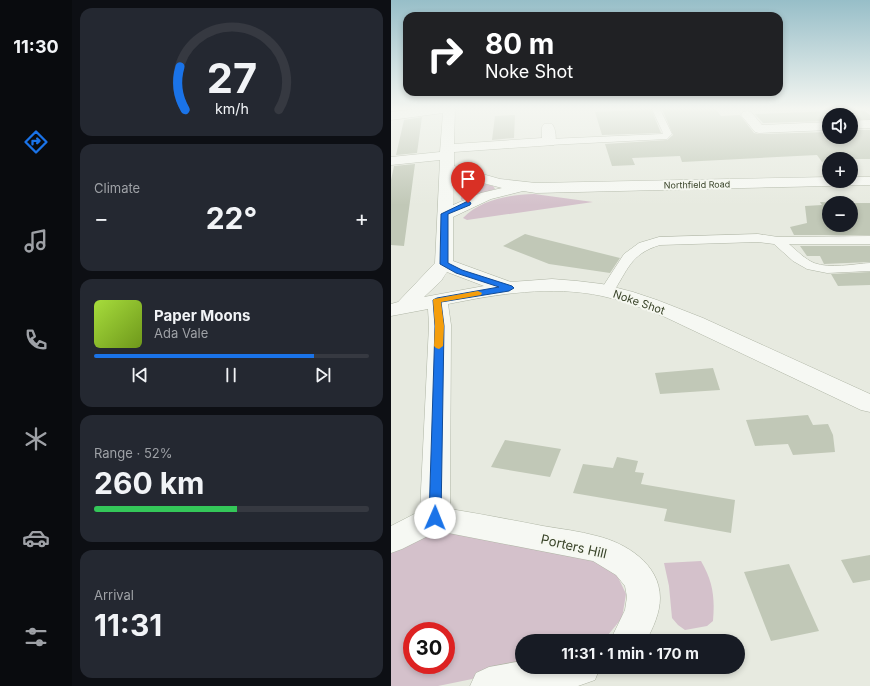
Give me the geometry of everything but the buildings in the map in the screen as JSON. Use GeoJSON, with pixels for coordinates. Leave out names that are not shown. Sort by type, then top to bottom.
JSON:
{"type":"FeatureCollection","features":[{"type":"Feature","properties":{"kind":"street"},"geometry":{"type":"LineString","coordinates":[[398,309],[435,277],[444,264],[448,141]]}},
{"type":"Feature","properties":{"kind":"street"},"geometry":{"type":"LineString","coordinates":[[391,161],[447,158],[549,142]]}},
{"type":"Feature","properties":{"kind":"street","name":"Northfield Road"},"geometry":{"type":"LineString","coordinates":[[447,158],[499,183],[524,187],[552,188],[870,181]]}},
{"type":"Feature","properties":{"kind":"street","name":"Northfield Road"},"geometry":{"type":"LineString","coordinates":[[445,214],[486,196],[524,187]]}},
{"type":"Feature","properties":{"kind":"street"},"geometry":{"type":"LineString","coordinates":[[444,264],[459,271],[509,288]]}},
{"type":"Feature","properties":{"kind":"street","name":"Noke Shot"},"geometry":{"type":"LineString","coordinates":[[398,309],[437,300],[509,288],[553,285],[575,286],[607,291],[634,298],[699,324],[870,404]]}},
{"type":"Feature","properties":{"kind":"street"},"geometry":{"type":"LineString","coordinates":[[391,540],[435,518],[439,326],[437,300]]}},
{"type":"Feature","properties":{"kind":"street","name":"Porters Hill"},"geometry":{"type":"LineString","coordinates":[[435,518],[598,549],[616,556],[630,566],[641,581],[644,595],[641,615],[632,634]]}},
{"type":"Feature","properties":{"kind":"street"},"geometry":{"type":"LineString","coordinates":[[489,686],[548,674]]}},
{"type":"Feature","properties":{"kind":"lane"},"geometry":{"type":"LineString","coordinates":[[549,142],[572,141]]}},
{"type":"Feature","properties":{"kind":"lane"},"geometry":{"type":"LineString","coordinates":[[607,291],[628,257],[643,246],[659,241],[759,238],[778,241],[870,240]]}},
{"type":"Feature","properties":{"kind":"lane"},"geometry":{"type":"LineString","coordinates":[[778,241],[806,264],[814,267],[870,267]]}},
{"type":"Feature","properties":{"kind":"shaded area"},"geometry":{"type":"Polygon","coordinates":[[[462,178],[493,186],[495,189],[461,200],[462,178]]]}},
{"type":"Feature","properties":{"kind":"shaded area"},"geometry":{"type":"Polygon","coordinates":[[[534,194],[593,202],[467,220],[463,218],[478,206],[487,202],[506,197],[534,194]]]}},
{"type":"Feature","properties":{"kind":"shaded area"},"geometry":{"type":"Polygon","coordinates":[[[452,531],[594,560],[616,573],[626,594],[622,618],[609,634],[515,634],[515,670],[438,686],[391,686],[391,551],[433,533],[452,531]]]}},
{"type":"Feature","properties":{"kind":"shaded area"},"geometry":{"type":"Polygon","coordinates":[[[701,561],[711,583],[714,604],[713,621],[707,626],[685,630],[672,618],[669,586],[664,563],[701,561]]]}},
{"type":"Feature","properties":{"kind":"slow traffic"},"geometry":{"type":"LineString","coordinates":[[439,346],[437,300],[478,293]]}},
{"type":"Feature","properties":{"kind":"route"},"geometry":{"type":"LineString","coordinates":[[435,518],[439,326],[437,300],[509,288],[459,271],[444,264],[445,214],[468,203]]}}]}
